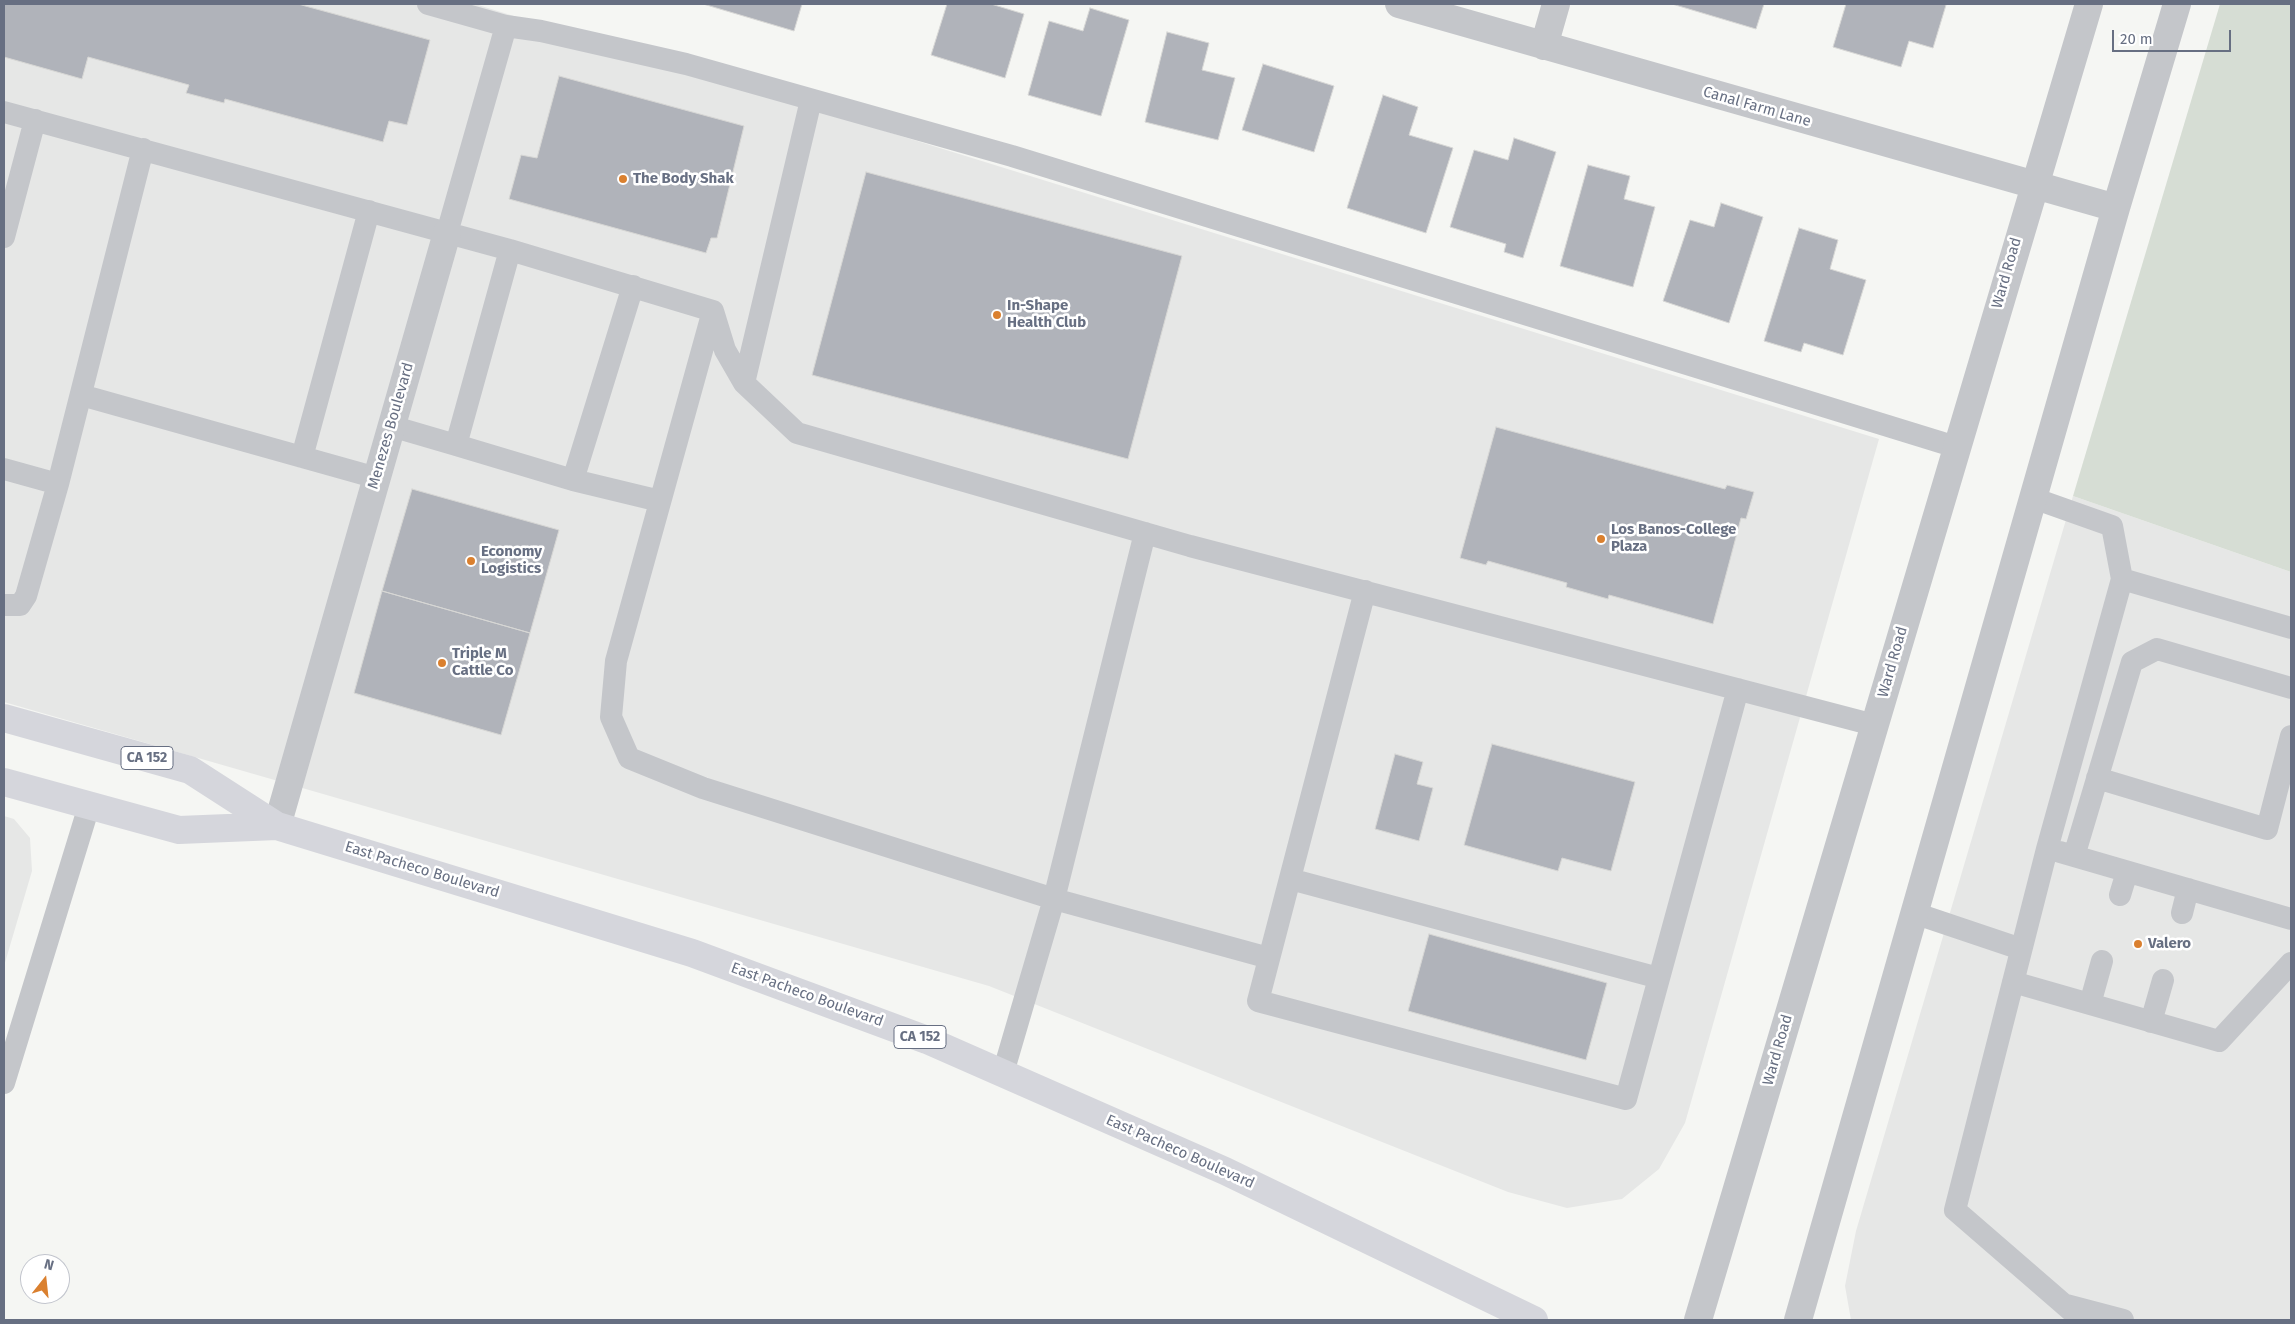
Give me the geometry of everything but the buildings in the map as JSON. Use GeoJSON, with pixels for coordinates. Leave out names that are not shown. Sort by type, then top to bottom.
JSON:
{"type":"FeatureCollection","features":[{"type":"Feature","properties":{"kind":"highway","name":"East Pacheco Boulevard"},"geometry":{"type":"LineString","coordinates":[[4,718],[190,770],[277,826],[692,953],[928,1040],[1225,1171],[1534,1320]]}},
{"type":"Feature","properties":{"kind":"highway","name":"East Pacheco Boulevard"},"geometry":{"type":"LineString","coordinates":[[4,782],[179,830],[277,826]]}},
{"type":"Feature","properties":{"kind":"street","name":"Canal Farm Lane"},"geometry":{"type":"LineString","coordinates":[[1398,4],[2116,208]]}},
{"type":"Feature","properties":{"kind":"street"},"geometry":{"type":"LineString","coordinates":[[1544,46],[1556,4]]}},
{"type":"Feature","properties":{"kind":"street","name":"Ward Road"},"geometry":{"type":"LineString","coordinates":[[1698,1320],[2089,4]]}},
{"type":"Feature","properties":{"kind":"street"},"geometry":{"type":"LineString","coordinates":[[1798,1320],[2116,208],[2177,4]]}},
{"type":"Feature","properties":{"kind":"street","name":"Menezes Boulevard"},"geometry":{"type":"LineString","coordinates":[[277,826],[447,232]]}},
{"type":"Feature","properties":{"kind":"lane"},"geometry":{"type":"LineString","coordinates":[[428,4],[506,26],[541,31],[686,64],[1012,156],[1956,447]]}},
{"type":"Feature","properties":{"kind":"lane","name":"Menezes Boulevard"},"geometry":{"type":"LineString","coordinates":[[447,232],[506,26]]}},
{"type":"Feature","properties":{"kind":"lane"},"geometry":{"type":"LineString","coordinates":[[744,384],[811,100]]}},
{"type":"Feature","properties":{"kind":"lane"},"geometry":{"type":"LineString","coordinates":[[4,112],[447,232],[633,286],[713,312]]}},
{"type":"Feature","properties":{"kind":"lane"},"geometry":{"type":"LineString","coordinates":[[4,237],[35,120]]}},
{"type":"Feature","properties":{"kind":"lane"},"geometry":{"type":"LineString","coordinates":[[4,605],[20,605],[26,596],[58,484],[143,150]]}},
{"type":"Feature","properties":{"kind":"lane"},"geometry":{"type":"LineString","coordinates":[[302,457],[369,211]]}},
{"type":"Feature","properties":{"kind":"lane"},"geometry":{"type":"LineString","coordinates":[[456,445],[510,250]]}},
{"type":"Feature","properties":{"kind":"lane"},"geometry":{"type":"LineString","coordinates":[[573,480],[633,286]]}},
{"type":"Feature","properties":{"kind":"lane"},"geometry":{"type":"LineString","coordinates":[[713,312],[725,350],[744,384],[797,433],[1145,533],[1874,725]]}},
{"type":"Feature","properties":{"kind":"lane"},"geometry":{"type":"LineString","coordinates":[[713,312],[616,661],[611,717],[629,758],[703,788],[1054,899],[1269,958]]}},
{"type":"Feature","properties":{"kind":"lane"},"geometry":{"type":"LineString","coordinates":[[81,395],[376,478]]}},
{"type":"Feature","properties":{"kind":"lane"},"geometry":{"type":"LineString","coordinates":[[391,426],[573,480],[660,501]]}},
{"type":"Feature","properties":{"kind":"lane"},"geometry":{"type":"LineString","coordinates":[[4,469],[58,484]]}},
{"type":"Feature","properties":{"kind":"lane"},"geometry":{"type":"LineString","coordinates":[[2033,498],[2112,526],[2122,579],[2047,849],[1956,1210],[2082,1320]]}},
{"type":"Feature","properties":{"kind":"lane"},"geometry":{"type":"LineString","coordinates":[[1004,1074],[1054,899],[1145,533]]}},
{"type":"Feature","properties":{"kind":"lane"},"geometry":{"type":"LineString","coordinates":[[2122,579],[2291,628]]}},
{"type":"Feature","properties":{"kind":"lane"},"geometry":{"type":"LineString","coordinates":[[1366,591],[1258,1001],[1626,1099],[1738,689]]}},
{"type":"Feature","properties":{"kind":"lane"},"geometry":{"type":"LineString","coordinates":[[2074,856],[2132,662],[2158,649],[2291,688]]}},
{"type":"Feature","properties":{"kind":"lane"},"geometry":{"type":"LineString","coordinates":[[2097,778],[2267,829],[2291,736]]}},
{"type":"Feature","properties":{"kind":"lane"},"geometry":{"type":"LineString","coordinates":[[4,1083],[89,806]]}},
{"type":"Feature","properties":{"kind":"lane"},"geometry":{"type":"LineString","coordinates":[[2047,849],[2291,919]]}},
{"type":"Feature","properties":{"kind":"lane"},"geometry":{"type":"LineString","coordinates":[[2120,895],[2127,872]]}},
{"type":"Feature","properties":{"kind":"lane"},"geometry":{"type":"LineString","coordinates":[[1290,879],[1658,978]]}},
{"type":"Feature","properties":{"kind":"lane"},"geometry":{"type":"LineString","coordinates":[[2182,913],[2188,889]]}},
{"type":"Feature","properties":{"kind":"lane"},"geometry":{"type":"LineString","coordinates":[[1914,913],[2021,949]]}},
{"type":"Feature","properties":{"kind":"lane"},"geometry":{"type":"LineString","coordinates":[[2090,1004],[2102,961]]}},
{"type":"Feature","properties":{"kind":"lane"},"geometry":{"type":"LineString","coordinates":[[2013,982],[2219,1041],[2291,963]]}},
{"type":"Feature","properties":{"kind":"lane"},"geometry":{"type":"LineString","coordinates":[[2151,1022],[2163,980]]}},
{"type":"Feature","properties":{"kind":"lane"},"geometry":{"type":"LineString","coordinates":[[2065,1305],[2123,1320]]}},
{"type":"Feature","properties":{"kind":"shaded area"},"geometry":{"type":"Polygon","coordinates":[[[4,4],[475,4],[1879,439],[1685,1123],[1659,1169],[1622,1199],[1567,1208],[1508,1192],[989,986],[4,702],[4,4]]]}},
{"type":"Feature","properties":{"kind":"shaded area"},"geometry":{"type":"Polygon","coordinates":[[[2220,4],[2291,4],[2291,572],[2073,496],[2220,4]]]}},
{"type":"Feature","properties":{"kind":"shaded area"},"geometry":{"type":"Polygon","coordinates":[[[2073,496],[2291,572],[2291,1320],[1851,1320],[1845,1286],[1856,1231],[2073,496]]]}},
{"type":"Feature","properties":{"kind":"shaded area"},"geometry":{"type":"Polygon","coordinates":[[[4,816],[14,819],[30,838],[32,871],[4,966],[4,816]]]}},
{"type":"Feature","properties":{"kind":"place","name":"The Body Shak"},"geometry":{"type":"Point","coordinates":[623,179]}},
{"type":"Feature","properties":{"kind":"place","name":"In-Shape Health Club"},"geometry":{"type":"Point","coordinates":[997,315]}},
{"type":"Feature","properties":{"kind":"place","name":"Los Banos-College Plaza"},"geometry":{"type":"Point","coordinates":[1601,539]}},
{"type":"Feature","properties":{"kind":"place","name":"Economy Logistics"},"geometry":{"type":"Point","coordinates":[471,561]}},
{"type":"Feature","properties":{"kind":"place","name":"Triple M Cattle Co"},"geometry":{"type":"Point","coordinates":[442,663]}},
{"type":"Feature","properties":{"kind":"place","name":"Valero"},"geometry":{"type":"Point","coordinates":[2138,944]}}]}
